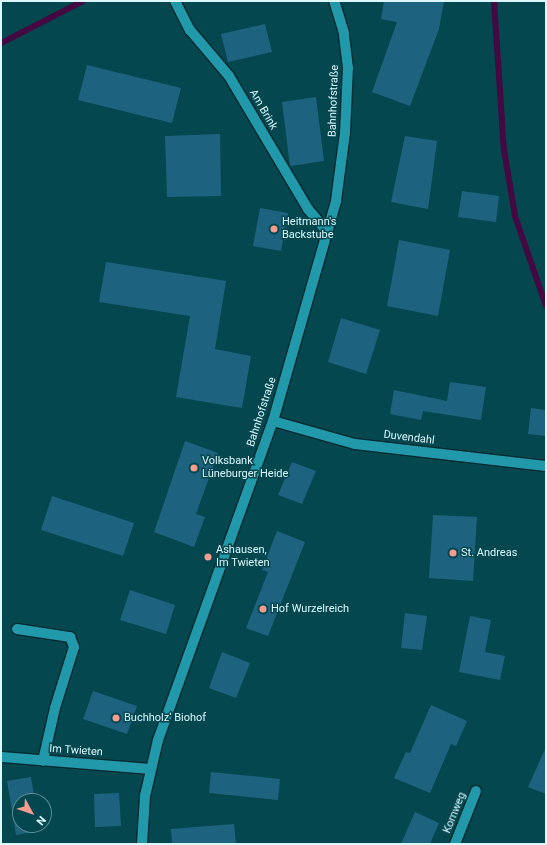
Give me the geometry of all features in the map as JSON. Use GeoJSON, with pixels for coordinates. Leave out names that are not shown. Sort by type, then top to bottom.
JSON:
{"type":"FeatureCollection","features":[{"type":"Feature","properties":{"kind":"street","name":"Am Brink"},"geometry":{"type":"LineString","coordinates":[[175,1],[190,30],[229,76],[308,209],[328,233]]}},
{"type":"Feature","properties":{"kind":"street","name":"Bahnhofstraße"},"geometry":{"type":"LineString","coordinates":[[142,844],[143,810],[149,769],[166,714],[272,421],[328,233],[342,162],[348,68],[344,33],[334,1]]}},
{"type":"Feature","properties":{"kind":"street","name":"Duvendahl"},"geometry":{"type":"LineString","coordinates":[[272,421],[355,444],[546,466]]}},
{"type":"Feature","properties":{"kind":"street"},"geometry":{"type":"LineString","coordinates":[[17,629],[70,637],[74,648],[55,708],[44,761]]}},
{"type":"Feature","properties":{"kind":"street","name":"Im Twieten"},"geometry":{"type":"LineString","coordinates":[[1,757],[149,769]]}},
{"type":"Feature","properties":{"kind":"street","name":"Kornweg"},"geometry":{"type":"LineString","coordinates":[[455,844],[476,791]]}},
{"type":"Feature","properties":{"kind":"building"},"geometry":{"type":"Polygon","coordinates":[[[384,1],[444,1],[439,29],[410,106],[372,92],[397,22],[381,19],[384,1]]]}},
{"type":"Feature","properties":{"kind":"building"},"geometry":{"type":"Polygon","coordinates":[[[265,24],[272,52],[228,62],[221,34],[265,24]]]}},
{"type":"Feature","properties":{"kind":"building"},"geometry":{"type":"Polygon","coordinates":[[[87,65],[181,88],[172,123],[78,100],[87,65]]]}},
{"type":"Feature","properties":{"kind":"building"},"geometry":{"type":"Polygon","coordinates":[[[316,97],[324,161],[290,166],[282,102],[316,97]]]}},
{"type":"Feature","properties":{"kind":"building"},"geometry":{"type":"Polygon","coordinates":[[[220,134],[221,196],[167,197],[165,136],[220,134]]]}},
{"type":"Feature","properties":{"kind":"building"},"geometry":{"type":"Polygon","coordinates":[[[405,136],[437,141],[428,209],[391,202],[405,136]]]}},
{"type":"Feature","properties":{"kind":"building"},"geometry":{"type":"Polygon","coordinates":[[[462,191],[499,196],[496,222],[458,217],[462,191]]]}},
{"type":"Feature","properties":{"kind":"building"},"geometry":{"type":"Polygon","coordinates":[[[260,208],[288,213],[281,251],[253,246],[260,208]]]}},
{"type":"Feature","properties":{"kind":"building"},"geometry":{"type":"Polygon","coordinates":[[[399,240],[450,250],[438,316],[387,306],[399,240]]]}},
{"type":"Feature","properties":{"kind":"building"},"geometry":{"type":"Polygon","coordinates":[[[106,262],[226,281],[215,349],[251,356],[242,408],[176,397],[190,316],[99,302],[106,262]]]}},
{"type":"Feature","properties":{"kind":"building"},"geometry":{"type":"Polygon","coordinates":[[[341,318],[380,330],[366,374],[328,362],[341,318]]]}},
{"type":"Feature","properties":{"kind":"building"},"geometry":{"type":"Polygon","coordinates":[[[450,382],[486,387],[481,420],[423,411],[421,420],[390,414],[394,390],[447,401],[450,382]]]}},
{"type":"Feature","properties":{"kind":"building"},"geometry":{"type":"Polygon","coordinates":[[[531,408],[546,410],[546,436],[528,434],[531,408]]]}},
{"type":"Feature","properties":{"kind":"building"},"geometry":{"type":"Polygon","coordinates":[[[185,441],[218,453],[196,514],[205,517],[194,547],[154,532],[185,441]]]}},
{"type":"Feature","properties":{"kind":"building"},"geometry":{"type":"Polygon","coordinates":[[[292,462],[316,471],[302,504],[278,495],[292,462]]]}},
{"type":"Feature","properties":{"kind":"building"},"geometry":{"type":"Polygon","coordinates":[[[52,496],[134,523],[123,556],[41,530],[52,496]]]}},
{"type":"Feature","properties":{"kind":"building","name":"St. Andreas"},"geometry":{"type":"Polygon","coordinates":[[[433,515],[477,517],[473,581],[429,578],[433,515]]]}},
{"type":"Feature","properties":{"kind":"building"},"geometry":{"type":"Polygon","coordinates":[[[277,531],[305,542],[268,636],[246,628],[268,572],[262,570],[277,531]]]}},
{"type":"Feature","properties":{"kind":"building"},"geometry":{"type":"Polygon","coordinates":[[[130,590],[175,605],[166,634],[120,620],[130,590]]]}},
{"type":"Feature","properties":{"kind":"building"},"geometry":{"type":"Polygon","coordinates":[[[405,613],[427,616],[422,650],[401,648],[405,613]]]}},
{"type":"Feature","properties":{"kind":"building"},"geometry":{"type":"Polygon","coordinates":[[[470,616],[491,620],[485,652],[505,656],[500,680],[459,672],[470,616]]]}},
{"type":"Feature","properties":{"kind":"building"},"geometry":{"type":"Polygon","coordinates":[[[222,652],[250,663],[236,698],[209,688],[222,652]]]}},
{"type":"Feature","properties":{"kind":"building"},"geometry":{"type":"Polygon","coordinates":[[[93,691],[137,706],[127,734],[83,719],[93,691]]]}},
{"type":"Feature","properties":{"kind":"building"},"geometry":{"type":"Polygon","coordinates":[[[431,705],[467,721],[456,746],[451,744],[430,793],[394,778],[406,752],[410,753],[431,705]]]}},
{"type":"Feature","properties":{"kind":"building"},"geometry":{"type":"Polygon","coordinates":[[[546,747],[546,794],[528,787],[546,747]]]}},
{"type":"Feature","properties":{"kind":"building"},"geometry":{"type":"Polygon","coordinates":[[[211,772],[280,779],[278,800],[209,793],[211,772]]]}},
{"type":"Feature","properties":{"kind":"building"},"geometry":{"type":"Polygon","coordinates":[[[31,777],[34,793],[12,793],[12,811],[7,781],[31,777]]]}},
{"type":"Feature","properties":{"kind":"building"},"geometry":{"type":"Polygon","coordinates":[[[119,793],[121,826],[95,827],[94,794],[119,793]]]}},
{"type":"Feature","properties":{"kind":"building"},"geometry":{"type":"Polygon","coordinates":[[[415,812],[439,823],[430,844],[401,844],[415,812]]]}},
{"type":"Feature","properties":{"kind":"building"},"geometry":{"type":"Polygon","coordinates":[[[234,824],[236,844],[172,844],[171,829],[234,824]]]}},
{"type":"Feature","properties":{"kind":"building"},"geometry":{"type":"Polygon","coordinates":[[[16,833],[28,833],[16,835],[16,833]]]}},
{"type":"Feature","properties":{"kind":"waterway"},"geometry":{"type":"LineString","coordinates":[[1,43],[83,1]]}},
{"type":"Feature","properties":{"kind":"waterway"},"geometry":{"type":"LineString","coordinates":[[494,1],[504,150],[515,216],[546,306]]}},
{"type":"Feature","properties":{"kind":"place","name":"Heitmann's Backstube"},"geometry":{"type":"Point","coordinates":[274,229]}},
{"type":"Feature","properties":{"kind":"place","name":"Volksbank Lüneburger Heide"},"geometry":{"type":"Point","coordinates":[194,468]}},
{"type":"Feature","properties":{"kind":"place","name":"St. Andreas"},"geometry":{"type":"Point","coordinates":[453,553]}},
{"type":"Feature","properties":{"kind":"place","name":"Ashausen, Im Twieten"},"geometry":{"type":"Point","coordinates":[208,557]}},
{"type":"Feature","properties":{"kind":"place","name":"Hof Wurzelreich"},"geometry":{"type":"Point","coordinates":[263,609]}},
{"type":"Feature","properties":{"kind":"place","name":"Buchholz‘ Biohof"},"geometry":{"type":"Point","coordinates":[116,718]}}]}
